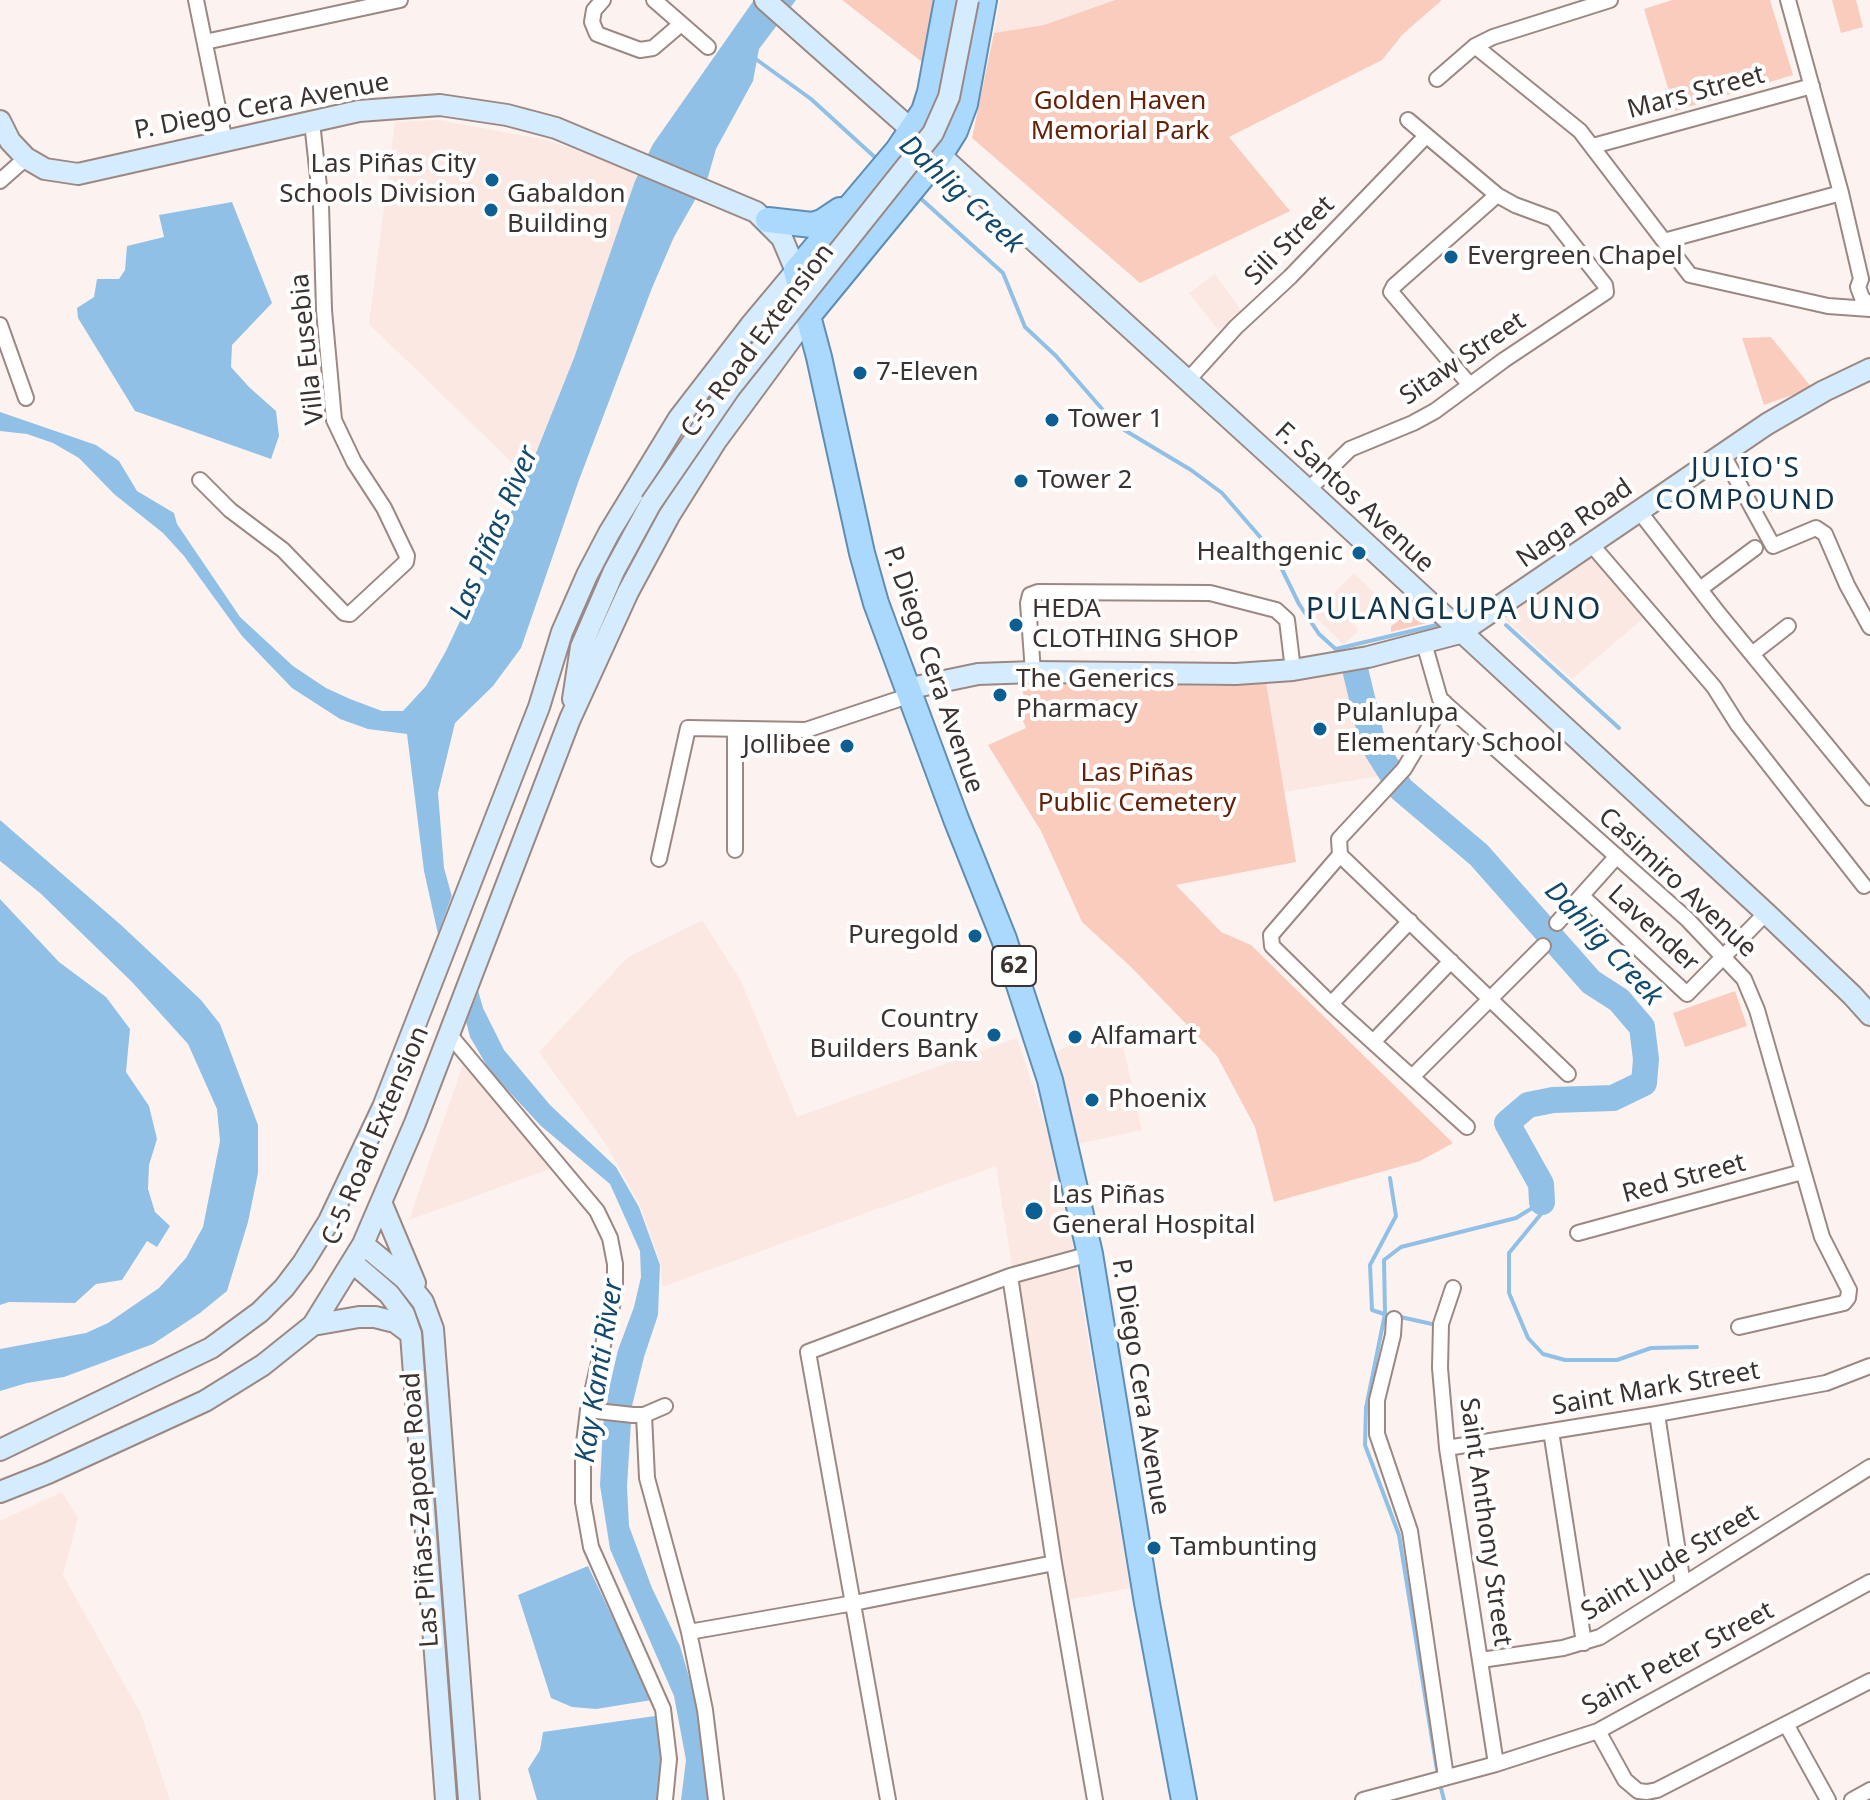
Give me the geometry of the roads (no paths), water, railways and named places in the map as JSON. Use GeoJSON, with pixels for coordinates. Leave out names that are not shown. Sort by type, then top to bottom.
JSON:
{"type":"FeatureCollection","features":[{"type":"Feature","properties":{"kind":"main road","name":"F. Santos Avenue"},"geometry":{"type":"LineString","coordinates":[[765,0],[794,25],[905,140],[1188,380],[1766,913],[1870,1015]]}},
{"type":"Feature","properties":{"kind":"main road","name":"C-5 Road Extension"},"geometry":{"type":"LineString","coordinates":[[0,1450],[211,1348],[260,1312],[284,1288],[320,1237],[383,1107],[539,707],[562,632],[609,533],[679,418],[905,140],[924,111],[947,0]]}},
{"type":"Feature","properties":{"kind":"main road","name":"C-5 Road Extension"},"geometry":{"type":"LineString","coordinates":[[539,707],[581,647],[614,571],[651,503],[730,388],[933,133],[949,97],[968,0]]}},
{"type":"Feature","properties":{"kind":"main road","name":"C-5 Road Extension"},"geometry":{"type":"LineString","coordinates":[[0,1492],[205,1401],[263,1365],[313,1325],[363,1244],[451,1028],[570,719],[635,579],[669,516],[716,441],[808,316],[932,164],[955,131],[965,104],[984,0]]}},
{"type":"Feature","properties":{"kind":"main road","name":"P. Diego Cera Avenue"},"geometry":{"type":"LineString","coordinates":[[26,158],[45,169],[78,174],[359,111],[440,105],[536,122],[641,162],[756,212],[768,220],[782,238],[796,271],[808,316],[876,603],[907,692],[1027,1003],[1050,1080],[1090,1254],[1147,1603],[1184,1800]]}},
{"type":"Feature","properties":{"kind":"main road"},"geometry":{"type":"LineString","coordinates":[[0,121],[10,141],[26,158]]}},
{"type":"Feature","properties":{"kind":"main road"},"geometry":{"type":"LineString","coordinates":[[768,220],[798,225],[822,222],[868,185]]}},
{"type":"Feature","properties":{"kind":"main road","name":"Naga Road"},"geometry":{"type":"LineString","coordinates":[[907,692],[978,674],[1236,674],[1293,670],[1368,657],[1460,633],[1722,453],[1824,391],[1870,369]]}},
{"type":"Feature","properties":{"kind":"main road","name":"C-5 Road Extension"},"geometry":{"type":"LineString","coordinates":[[570,719],[581,647]]}},
{"type":"Feature","properties":{"kind":"main road"},"geometry":{"type":"LineString","coordinates":[[418,1021],[451,1028]]}},
{"type":"Feature","properties":{"kind":"main road"},"geometry":{"type":"LineString","coordinates":[[381,1202],[423,1302]]}},
{"type":"Feature","properties":{"kind":"main road","name":"Las Piñas-Zapote Road"},"geometry":{"type":"LineString","coordinates":[[363,1244],[405,1279],[423,1302],[433,1329],[469,1800]]}},
{"type":"Feature","properties":{"kind":"main road","name":"Las Piñas-Zapote Road"},"geometry":{"type":"LineString","coordinates":[[353,1263],[389,1294],[404,1314],[411,1334],[446,1800]]}},
{"type":"Feature","properties":{"kind":"main road"},"geometry":{"type":"LineString","coordinates":[[313,1325],[375,1317],[395,1322],[411,1334]]}},
{"type":"Feature","properties":{"kind":"street"},"geometry":{"type":"LineString","coordinates":[[196,0],[225,142]]}},
{"type":"Feature","properties":{"kind":"street"},"geometry":{"type":"LineString","coordinates":[[205,42],[400,0]]}},
{"type":"Feature","properties":{"kind":"street"},"geometry":{"type":"LineString","coordinates":[[603,0],[594,10],[592,22],[597,34],[640,50],[653,48],[681,24]]}},
{"type":"Feature","properties":{"kind":"street"},"geometry":{"type":"LineString","coordinates":[[654,0],[708,47]]}},
{"type":"Feature","properties":{"kind":"street"},"geometry":{"type":"LineString","coordinates":[[1549,0],[1554,17]]}},
{"type":"Feature","properties":{"kind":"street"},"geometry":{"type":"LineString","coordinates":[[1437,79],[1475,46],[1493,37],[1610,0]]}},
{"type":"Feature","properties":{"kind":"street"},"geometry":{"type":"LineString","coordinates":[[1475,46],[1574,124],[1690,275],[1828,306],[1868,297],[1788,0]]}},
{"type":"Feature","properties":{"kind":"street","name":"Mars Street"},"geometry":{"type":"LineString","coordinates":[[1593,146],[1812,86]]}},
{"type":"Feature","properties":{"kind":"street"},"geometry":{"type":"LineString","coordinates":[[1408,120],[1497,195],[1391,292],[1469,384]]}},
{"type":"Feature","properties":{"kind":"street","name":"Villa Eusebia"},"geometry":{"type":"LineString","coordinates":[[200,480],[230,510],[283,550],[344,613],[350,614],[404,567],[407,556],[384,508],[354,462],[334,420],[324,310],[321,205],[312,122]]}},
{"type":"Feature","properties":{"kind":"street","name":"Sili Street"},"geometry":{"type":"LineString","coordinates":[[1188,380],[1236,327],[1290,277],[1425,137]]}},
{"type":"Feature","properties":{"kind":"street"},"geometry":{"type":"LineString","coordinates":[[0,181],[26,158]]}},
{"type":"Feature","properties":{"kind":"street"},"geometry":{"type":"LineString","coordinates":[[1664,241],[1841,193]]}},
{"type":"Feature","properties":{"kind":"street","name":"Sitaw Street"},"geometry":{"type":"LineString","coordinates":[[1308,490],[1350,449],[1435,411],[1469,384],[1606,292],[1605,285],[1553,219],[1497,195]]}},
{"type":"Feature","properties":{"kind":"street"},"geometry":{"type":"LineString","coordinates":[[0,325],[26,398]]}},
{"type":"Feature","properties":{"kind":"street"},"geometry":{"type":"LineString","coordinates":[[1722,453],[1773,546],[1816,528],[1825,534],[1847,585],[1870,627]]}},
{"type":"Feature","properties":{"kind":"street"},"geometry":{"type":"LineString","coordinates":[[1639,511],[1870,798]]}},
{"type":"Feature","properties":{"kind":"street"},"geometry":{"type":"LineString","coordinates":[[1591,544],[1714,687],[1738,725],[1864,886]]}},
{"type":"Feature","properties":{"kind":"street"},"geometry":{"type":"LineString","coordinates":[[1700,589],[1755,548]]}},
{"type":"Feature","properties":{"kind":"street"},"geometry":{"type":"LineString","coordinates":[[1033,672],[1028,614],[1030,595],[1038,592],[1210,593],[1276,610],[1287,620],[1293,670]]}},
{"type":"Feature","properties":{"kind":"street"},"geometry":{"type":"LineString","coordinates":[[1752,654],[1788,626]]}},
{"type":"Feature","properties":{"kind":"street","name":"Casimiro Avenue"},"geometry":{"type":"LineString","coordinates":[[1424,643],[1440,699],[1617,856],[1725,957],[1744,979],[1757,1010],[1822,1237],[1849,1290],[1844,1303],[1739,1327]]}},
{"type":"Feature","properties":{"kind":"street"},"geometry":{"type":"LineString","coordinates":[[659,859],[688,728],[806,730],[907,692]]}},
{"type":"Feature","properties":{"kind":"street"},"geometry":{"type":"LineString","coordinates":[[1444,702],[1404,769],[1339,839],[1340,855],[1568,1074]]}},
{"type":"Feature","properties":{"kind":"street"},"geometry":{"type":"LineString","coordinates":[[735,729],[735,850]]}},
{"type":"Feature","properties":{"kind":"street"},"geometry":{"type":"LineString","coordinates":[[1340,855],[1271,935],[1272,946],[1467,1127]]}},
{"type":"Feature","properties":{"kind":"street"},"geometry":{"type":"LineString","coordinates":[[1557,923],[1617,856]]}},
{"type":"Feature","properties":{"kind":"street","name":"Lavender"},"geometry":{"type":"LineString","coordinates":[[1582,896],[1684,994],[1689,994],[1725,957]]}},
{"type":"Feature","properties":{"kind":"street"},"geometry":{"type":"LineString","coordinates":[[1725,957],[1766,913]]}},
{"type":"Feature","properties":{"kind":"street"},"geometry":{"type":"LineString","coordinates":[[1331,1004],[1410,921]]}},
{"type":"Feature","properties":{"kind":"street"},"geometry":{"type":"LineString","coordinates":[[1412,1077],[1543,946]]}},
{"type":"Feature","properties":{"kind":"street"},"geometry":{"type":"LineString","coordinates":[[1373,1042],[1451,961]]}},
{"type":"Feature","properties":{"kind":"street"},"geometry":{"type":"LineString","coordinates":[[451,1028],[597,1211],[610,1238],[615,1264],[615,1293],[583,1451],[583,1502],[591,1547],[663,1709],[669,1759],[665,1800]]}},
{"type":"Feature","properties":{"kind":"street","name":"Red Street"},"geometry":{"type":"LineString","coordinates":[[1578,1233],[1802,1172]]}},
{"type":"Feature","properties":{"kind":"street"},"geometry":{"type":"LineString","coordinates":[[888,1800],[808,1352],[1010,1276],[1090,1254]]}},
{"type":"Feature","properties":{"kind":"street"},"geometry":{"type":"LineString","coordinates":[[1010,1276],[1054,1563],[1095,1800]]}},
{"type":"Feature","properties":{"kind":"street","name":"Saint Anthony Street"},"geometry":{"type":"LineString","coordinates":[[1453,1288],[1441,1324],[1440,1368],[1447,1448],[1496,1764]]}},
{"type":"Feature","properties":{"kind":"street"},"geometry":{"type":"LineString","coordinates":[[1394,1319],[1377,1400],[1377,1434],[1410,1531],[1446,1777]]}},
{"type":"Feature","properties":{"kind":"street","name":"Saint Mark Street"},"geometry":{"type":"LineString","coordinates":[[1447,1448],[1826,1383],[1870,1366]]}},
{"type":"Feature","properties":{"kind":"street"},"geometry":{"type":"LineString","coordinates":[[593,1411],[638,1415],[665,1406]]}},
{"type":"Feature","properties":{"kind":"street"},"geometry":{"type":"LineString","coordinates":[[1657,1414],[1683,1585]]}},
{"type":"Feature","properties":{"kind":"street"},"geometry":{"type":"LineString","coordinates":[[638,1415],[647,1478],[689,1632],[705,1710],[716,1800]]}},
{"type":"Feature","properties":{"kind":"street"},"geometry":{"type":"LineString","coordinates":[[1551,1431],[1584,1643]]}},
{"type":"Feature","properties":{"kind":"street","name":"Saint Jude Street"},"geometry":{"type":"LineString","coordinates":[[1481,1660],[1584,1643],[1600,1637],[1870,1467]]}},
{"type":"Feature","properties":{"kind":"street"},"geometry":{"type":"LineString","coordinates":[[689,1632],[1054,1563]]}},
{"type":"Feature","properties":{"kind":"street","name":"Saint Peter Street"},"geometry":{"type":"LineString","coordinates":[[1363,1800],[1496,1764],[1598,1731],[1870,1582]]}},
{"type":"Feature","properties":{"kind":"street"},"geometry":{"type":"LineString","coordinates":[[1598,1731],[1625,1780],[1638,1791],[1647,1792],[1657,1790],[1870,1681]]}},
{"type":"Feature","properties":{"kind":"street"},"geometry":{"type":"LineString","coordinates":[[1786,1724],[1828,1800]]}},
{"type":"Feature","properties":{"kind":"street"},"geometry":{"type":"LineString","coordinates":[[1852,1800],[1870,1790]]}},
{"type":"Feature","properties":{"kind":"water"},"geometry":{"type":"Polygon","coordinates":[[[754,0],[796,0],[759,49],[753,81],[716,149],[708,177],[674,237],[652,288],[579,480],[521,648],[493,686],[455,723],[438,793],[444,868],[483,1008],[504,1050],[550,1105],[616,1167],[639,1207],[660,1265],[658,1315],[632,1406],[627,1486],[629,1526],[652,1588],[680,1646],[699,1711],[710,1800],[681,1800],[686,1760],[674,1696],[610,1549],[600,1485],[603,1426],[609,1389],[641,1277],[640,1251],[610,1184],[541,1126],[490,1071],[470,1037],[453,970],[438,934],[424,871],[407,734],[368,729],[340,719],[292,688],[242,636],[184,556],[163,533],[114,494],[79,458],[53,443],[27,434],[0,431],[0,412],[96,445],[119,461],[137,491],[174,513],[177,524],[240,617],[293,666],[326,688],[350,699],[382,711],[403,711],[426,686],[446,651],[520,493],[574,358],[635,181],[653,144],[754,0]]]}},
{"type":"Feature","properties":{"kind":"water"},"geometry":{"type":"Polygon","coordinates":[[[232,202],[272,303],[232,345],[231,367],[276,411],[279,436],[271,459],[135,411],[78,318],[77,308],[94,297],[97,279],[119,279],[125,270],[127,246],[164,237],[159,215],[232,202]]]}},
{"type":"Feature","properties":{"kind":"water"},"geometry":{"type":"Polygon","coordinates":[[[0,820],[121,925],[201,1000],[220,1024],[258,1125],[258,1173],[248,1222],[227,1291],[153,1344],[64,1377],[0,1391],[0,1349],[86,1333],[108,1323],[159,1288],[186,1258],[203,1227],[220,1141],[217,1109],[188,1044],[132,982],[40,893],[0,861],[0,820]]]}},
{"type":"Feature","properties":{"kind":"water"},"geometry":{"type":"Polygon","coordinates":[[[0,899],[59,962],[106,997],[130,1029],[126,1072],[149,1106],[157,1139],[149,1165],[148,1189],[155,1212],[170,1226],[157,1247],[147,1241],[122,1280],[96,1284],[75,1303],[9,1302],[0,1305],[0,899]]]}},
{"type":"Feature","properties":{"kind":"water"},"geometry":{"type":"Polygon","coordinates":[[[588,1566],[652,1700],[596,1709],[572,1707],[551,1698],[518,1595],[588,1566]]]}},
{"type":"Feature","properties":{"kind":"water"},"geometry":{"type":"Polygon","coordinates":[[[655,1716],[664,1776],[658,1800],[537,1800],[528,1769],[540,1750],[543,1732],[655,1716]]]}},
{"type":"Feature","properties":{"kind":"waterway","name":"Dahlig Creek"},"geometry":{"type":"LineString","coordinates":[[753,57],[811,99],[879,161]]}},
{"type":"Feature","properties":{"kind":"waterway","name":"Dahlig Creek"},"geometry":{"type":"LineString","coordinates":[[918,196],[1003,273],[1025,327],[1056,356],[1116,425],[1191,470],[1222,493],[1274,553],[1299,604],[1319,634],[1340,653]]}},
{"type":"Feature","properties":{"kind":"waterway","name":"Dahlig Creek"},"geometry":{"type":"LineString","coordinates":[[1461,616],[1479,601],[1486,606]]}},
{"type":"Feature","properties":{"kind":"waterway","name":"Dahlig Creek"},"geometry":{"type":"LineString","coordinates":[[1336,649],[1441,624]]}},
{"type":"Feature","properties":{"kind":"waterway","name":"Dahlig Creek"},"geometry":{"type":"LineString","coordinates":[[1506,625],[1619,728]]}},
{"type":"Feature","properties":{"kind":"waterway","name":"Dahlig Creek"},"geometry":{"type":"LineString","coordinates":[[1356,673],[1373,744],[1401,789],[1479,855],[1591,982],[1619,1000],[1642,1027],[1646,1059],[1644,1083],[1613,1098],[1553,1100],[1528,1105],[1507,1123],[1541,1184],[1542,1202]]}},
{"type":"Feature","properties":{"kind":"waterway"},"geometry":{"type":"LineString","coordinates":[[1387,1315],[1372,1310],[1370,1265],[1396,1216],[1390,1178]]}},
{"type":"Feature","properties":{"kind":"waterway","name":"Dahlig Creek"},"geometry":{"type":"LineString","coordinates":[[1542,1202],[1541,1214],[1509,1253],[1509,1293],[1528,1338],[1543,1354],[1565,1360],[1617,1360],[1651,1348],[1697,1347]]}},
{"type":"Feature","properties":{"kind":"waterway","name":"Dahlig Creek"},"geometry":{"type":"LineString","coordinates":[[1437,1770],[1399,1535],[1365,1445],[1366,1408],[1385,1314],[1384,1260],[1401,1247],[1516,1218],[1542,1202]]}},
{"type":"Feature","properties":{"kind":"waterway"},"geometry":{"type":"LineString","coordinates":[[1396,1316],[1432,1324]]}},
{"type":"Feature","properties":{"kind":"waterway"},"geometry":{"type":"LineString","coordinates":[[1440,1784],[1444,1800]]}},
{"type":"Feature","properties":{"kind":"place","name":"Las Piñas City Schools Division"},"geometry":{"type":"Point","coordinates":[492,180]}},
{"type":"Feature","properties":{"kind":"place","name":"Gabaldon Building"},"geometry":{"type":"Point","coordinates":[491,210]}},
{"type":"Feature","properties":{"kind":"place","name":"Evergreen Chapel"},"geometry":{"type":"Point","coordinates":[1451,257]}},
{"type":"Feature","properties":{"kind":"place","name":"7-Eleven"},"geometry":{"type":"Point","coordinates":[860,373]}},
{"type":"Feature","properties":{"kind":"place","name":"Tower 1"},"geometry":{"type":"Point","coordinates":[1052,420]}},
{"type":"Feature","properties":{"kind":"place","name":"Tower 2"},"geometry":{"type":"Point","coordinates":[1021,481]}},
{"type":"Feature","properties":{"kind":"place","name":"Healthgenic"},"geometry":{"type":"Point","coordinates":[1359,553]}},
{"type":"Feature","properties":{"kind":"place","name":"HEDA CLOTHING SHOP"},"geometry":{"type":"Point","coordinates":[1016,625]}},
{"type":"Feature","properties":{"kind":"place","name":"The Generics Pharmacy"},"geometry":{"type":"Point","coordinates":[1000,695]}},
{"type":"Feature","properties":{"kind":"place","name":"Pulanlupa Elementary School"},"geometry":{"type":"Point","coordinates":[1320,729]}},
{"type":"Feature","properties":{"kind":"place","name":"Jollibee"},"geometry":{"type":"Point","coordinates":[847,746]}},
{"type":"Feature","properties":{"kind":"place","name":"Puregold"},"geometry":{"type":"Point","coordinates":[975,936]}},
{"type":"Feature","properties":{"kind":"place","name":"Country Builders Bank"},"geometry":{"type":"Point","coordinates":[994,1035]}},
{"type":"Feature","properties":{"kind":"place","name":"Alfamart"},"geometry":{"type":"Point","coordinates":[1075,1037]}},
{"type":"Feature","properties":{"kind":"place","name":"Phoenix"},"geometry":{"type":"Point","coordinates":[1092,1100]}},
{"type":"Feature","properties":{"kind":"place","name":"Las Piñas General Hospital"},"geometry":{"type":"Point","coordinates":[1034,1211]}},
{"type":"Feature","properties":{"kind":"place","name":"Tambunting"},"geometry":{"type":"Point","coordinates":[1154,1548]}},
{"type":"Feature","properties":{"kind":"district","name":"JULIO'S COMPOUND"},"geometry":{"type":"Point","coordinates":[1746,485]}},
{"type":"Feature","properties":{"kind":"district","name":"PULANGLUPA UNO"},"geometry":{"type":"Point","coordinates":[1454,610]}},
{"type":"Feature","properties":{"kind":"park label","name":"Golden Haven Memorial Park"},"geometry":{"type":"Point","coordinates":[1120,117]}},
{"type":"Feature","properties":{"kind":"park label","name":"Las Piñas Public Cemetery"},"geometry":{"type":"Point","coordinates":[1137,789]}},
{"type":"Feature","properties":{"kind":"water label","name":"Las Piñas River"},"geometry":{"type":"Point","coordinates":[495,533]}},
{"type":"Feature","properties":{"kind":"water label","name":"Kay Kanti River"},"geometry":{"type":"Point","coordinates":[600,1371]}}]}
